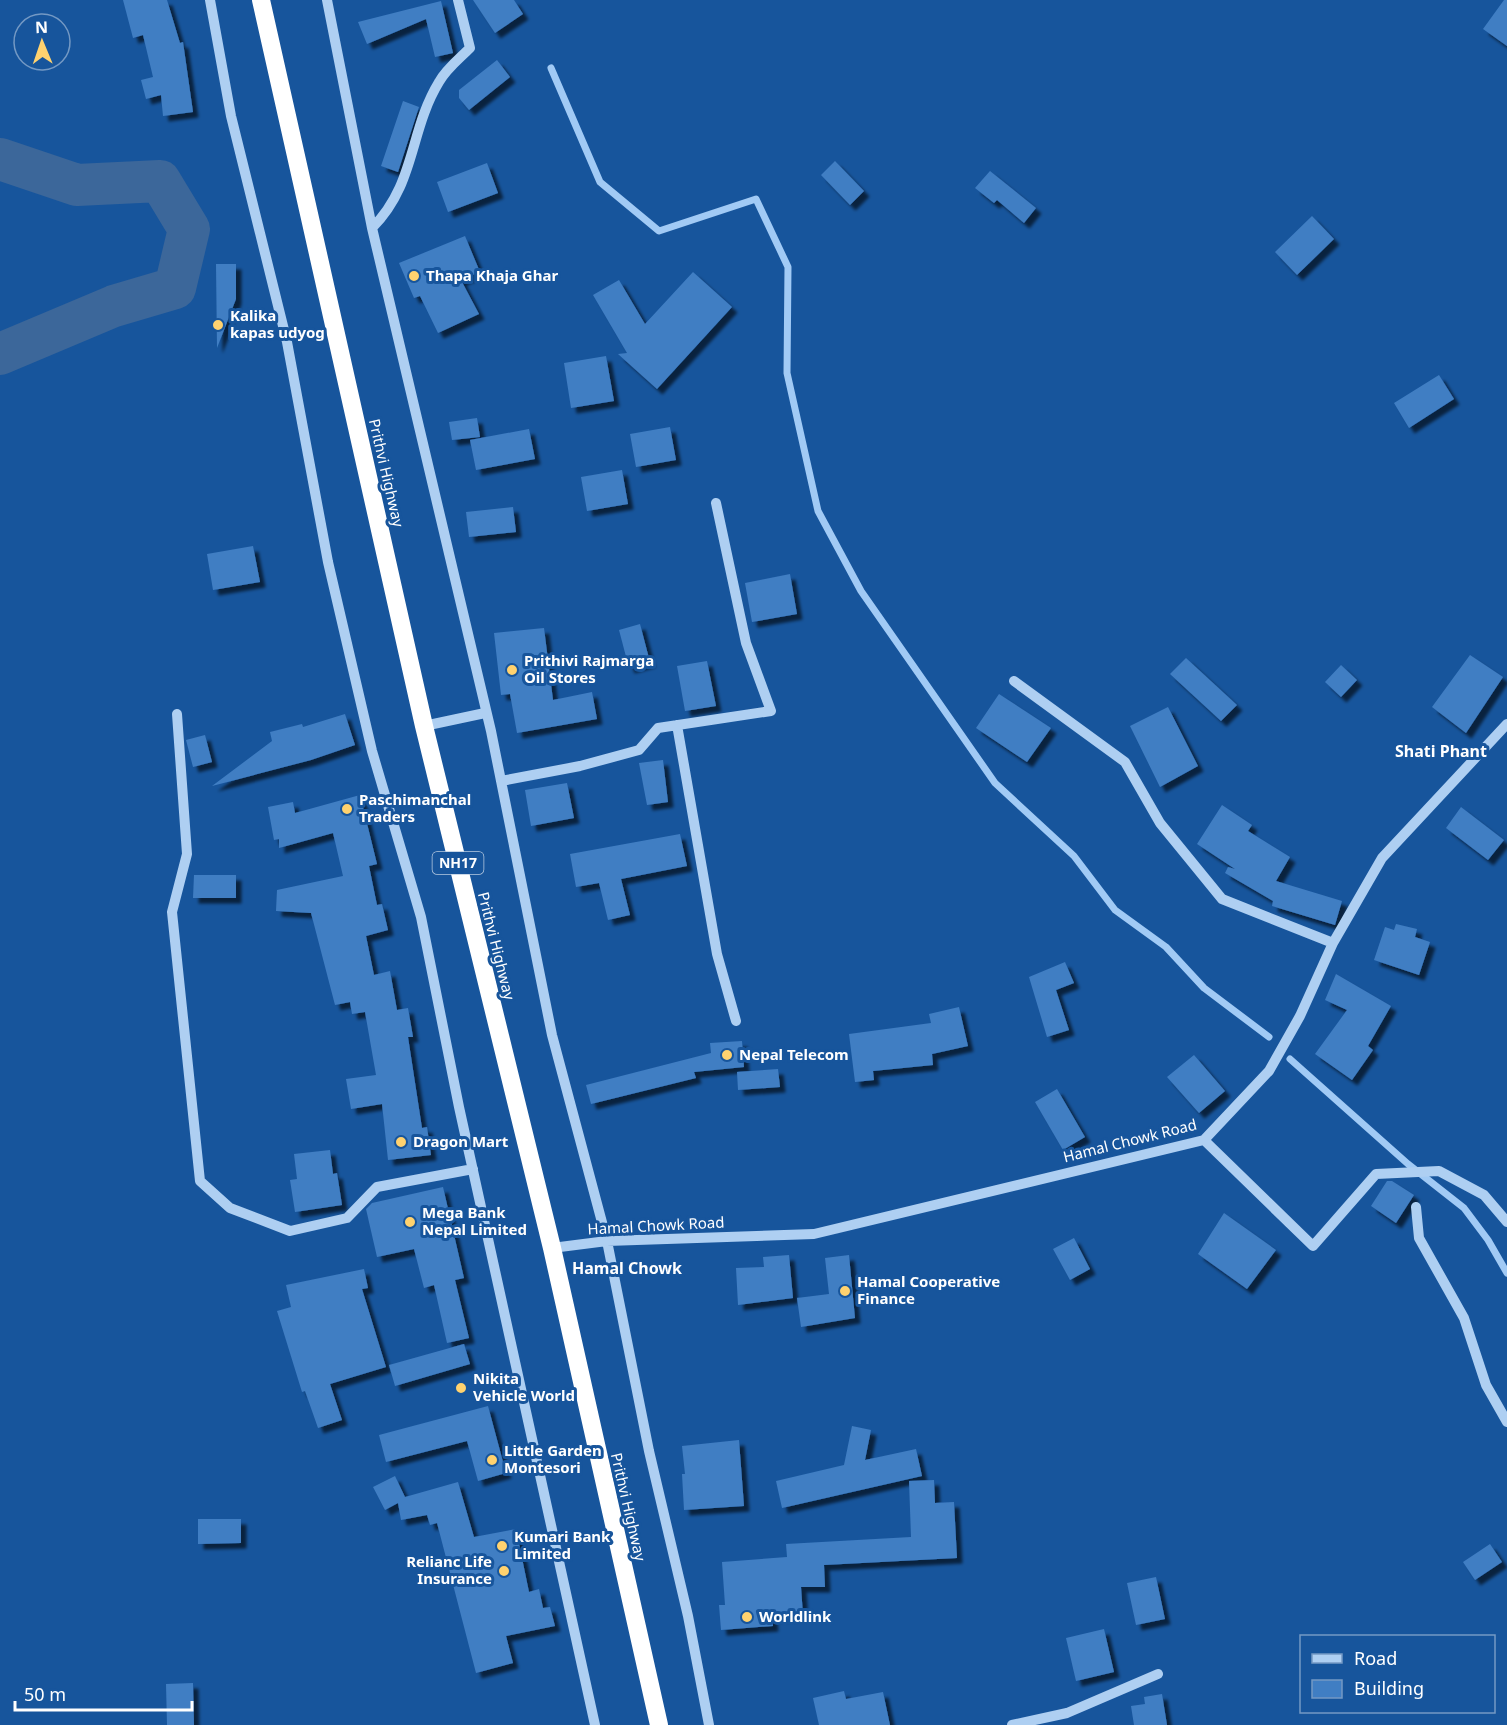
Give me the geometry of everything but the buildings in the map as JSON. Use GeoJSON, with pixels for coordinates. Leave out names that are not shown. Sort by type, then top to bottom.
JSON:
{"type":"FeatureCollection","features":[{"type":"Feature","properties":{"kind":"highway","name":"Prithvi Highway"},"geometry":{"type":"LineString","coordinates":[[261,0],[424,726],[552,1248],[659,1725]]}},
{"type":"Feature","properties":{"kind":"street"},"geometry":{"type":"LineString","coordinates":[[210,0],[231,116],[287,342],[328,562],[372,751],[421,917],[473,1169],[595,1725]]}},
{"type":"Feature","properties":{"kind":"street"},"geometry":{"type":"LineString","coordinates":[[327,0],[372,228],[501,782],[552,1035],[608,1241],[709,1725]]}},
{"type":"Feature","properties":{"kind":"street"},"geometry":{"type":"LineString","coordinates":[[372,228],[400,193],[430,100],[439,81],[470,48],[458,0]]}},
{"type":"Feature","properties":{"kind":"street"},"geometry":{"type":"LineString","coordinates":[[501,782],[580,766],[639,750],[658,728],[771,711],[746,643],[716,503]]}},
{"type":"Feature","properties":{"kind":"street"},"geometry":{"type":"LineString","coordinates":[[1014,681],[1125,762],[1160,823],[1222,899],[1333,943]]}},
{"type":"Feature","properties":{"kind":"street"},"geometry":{"type":"LineString","coordinates":[[424,726],[485,713]]}},
{"type":"Feature","properties":{"kind":"street"},"geometry":{"type":"LineString","coordinates":[[177,714],[187,854],[172,912],[200,1181],[230,1209],[290,1231],[347,1218],[377,1187],[473,1169]]}},
{"type":"Feature","properties":{"kind":"street","name":"Hamal Chowk Road"},"geometry":{"type":"LineString","coordinates":[[552,1248],[608,1241],[814,1234],[1204,1140],[1269,1071],[1300,1016],[1333,943],[1382,858],[1507,724]]}},
{"type":"Feature","properties":{"kind":"street"},"geometry":{"type":"LineString","coordinates":[[677,725],[717,954],[736,1021]]}},
{"type":"Feature","properties":{"kind":"street"},"geometry":{"type":"LineString","coordinates":[[1204,1140],[1313,1246],[1376,1174],[1439,1171],[1484,1195],[1507,1222]]}},
{"type":"Feature","properties":{"kind":"street"},"geometry":{"type":"LineString","coordinates":[[1416,1207],[1419,1238],[1464,1318],[1486,1385],[1507,1422]]}},
{"type":"Feature","properties":{"kind":"street"},"geometry":{"type":"LineString","coordinates":[[1012,1725],[1067,1713],[1158,1674]]}},
{"type":"Feature","properties":{"kind":"waterway"},"geometry":{"type":"LineString","coordinates":[[551,68],[600,182],[659,231],[756,199],[788,267],[787,373],[818,511],[861,591],[995,783],[1074,856],[1115,910],[1166,947],[1204,988],[1269,1037]]}},
{"type":"Feature","properties":{"kind":"waterway"},"geometry":{"type":"LineString","coordinates":[[0,159],[77,185],[160,181],[189,229],[175,288],[114,306],[0,354]]}},
{"type":"Feature","properties":{"kind":"waterway"},"geometry":{"type":"LineString","coordinates":[[1290,1059],[1408,1164],[1464,1208],[1488,1240],[1507,1273]]}},
{"type":"Feature","properties":{"kind":"place","name":"Thapa Khaja Ghar"},"geometry":{"type":"Point","coordinates":[414,276]}},
{"type":"Feature","properties":{"kind":"place","name":"Kalika kapas udyog"},"geometry":{"type":"Point","coordinates":[218,325]}},
{"type":"Feature","properties":{"kind":"place","name":"Prithivi Rajmarga Oil Stores"},"geometry":{"type":"Point","coordinates":[512,670]}},
{"type":"Feature","properties":{"kind":"place","name":"Paschimanchal Traders"},"geometry":{"type":"Point","coordinates":[347,809]}},
{"type":"Feature","properties":{"kind":"place","name":"Nepal Telecom"},"geometry":{"type":"Point","coordinates":[727,1055]}},
{"type":"Feature","properties":{"kind":"place","name":"Dragon Mart"},"geometry":{"type":"Point","coordinates":[401,1142]}},
{"type":"Feature","properties":{"kind":"place","name":"Mega Bank Nepal Limited"},"geometry":{"type":"Point","coordinates":[410,1222]}},
{"type":"Feature","properties":{"kind":"place","name":"Hamal Cooperative Finance"},"geometry":{"type":"Point","coordinates":[845,1291]}},
{"type":"Feature","properties":{"kind":"place","name":"Nikita Vehicle World"},"geometry":{"type":"Point","coordinates":[461,1388]}},
{"type":"Feature","properties":{"kind":"place","name":"Little Garden Montesori"},"geometry":{"type":"Point","coordinates":[492,1460]}},
{"type":"Feature","properties":{"kind":"place","name":"Kumari Bank Limited"},"geometry":{"type":"Point","coordinates":[502,1546]}},
{"type":"Feature","properties":{"kind":"place","name":"Relianc Life Insurance"},"geometry":{"type":"Point","coordinates":[504,1571]}},
{"type":"Feature","properties":{"kind":"place","name":"Worldlink"},"geometry":{"type":"Point","coordinates":[747,1617]}},
{"type":"Feature","properties":{"kind":"district","name":"Shati Phant"},"geometry":{"type":"Point","coordinates":[1441,751]}},
{"type":"Feature","properties":{"kind":"district","name":"Hamal Chowk"},"geometry":{"type":"Point","coordinates":[627,1268]}}]}
